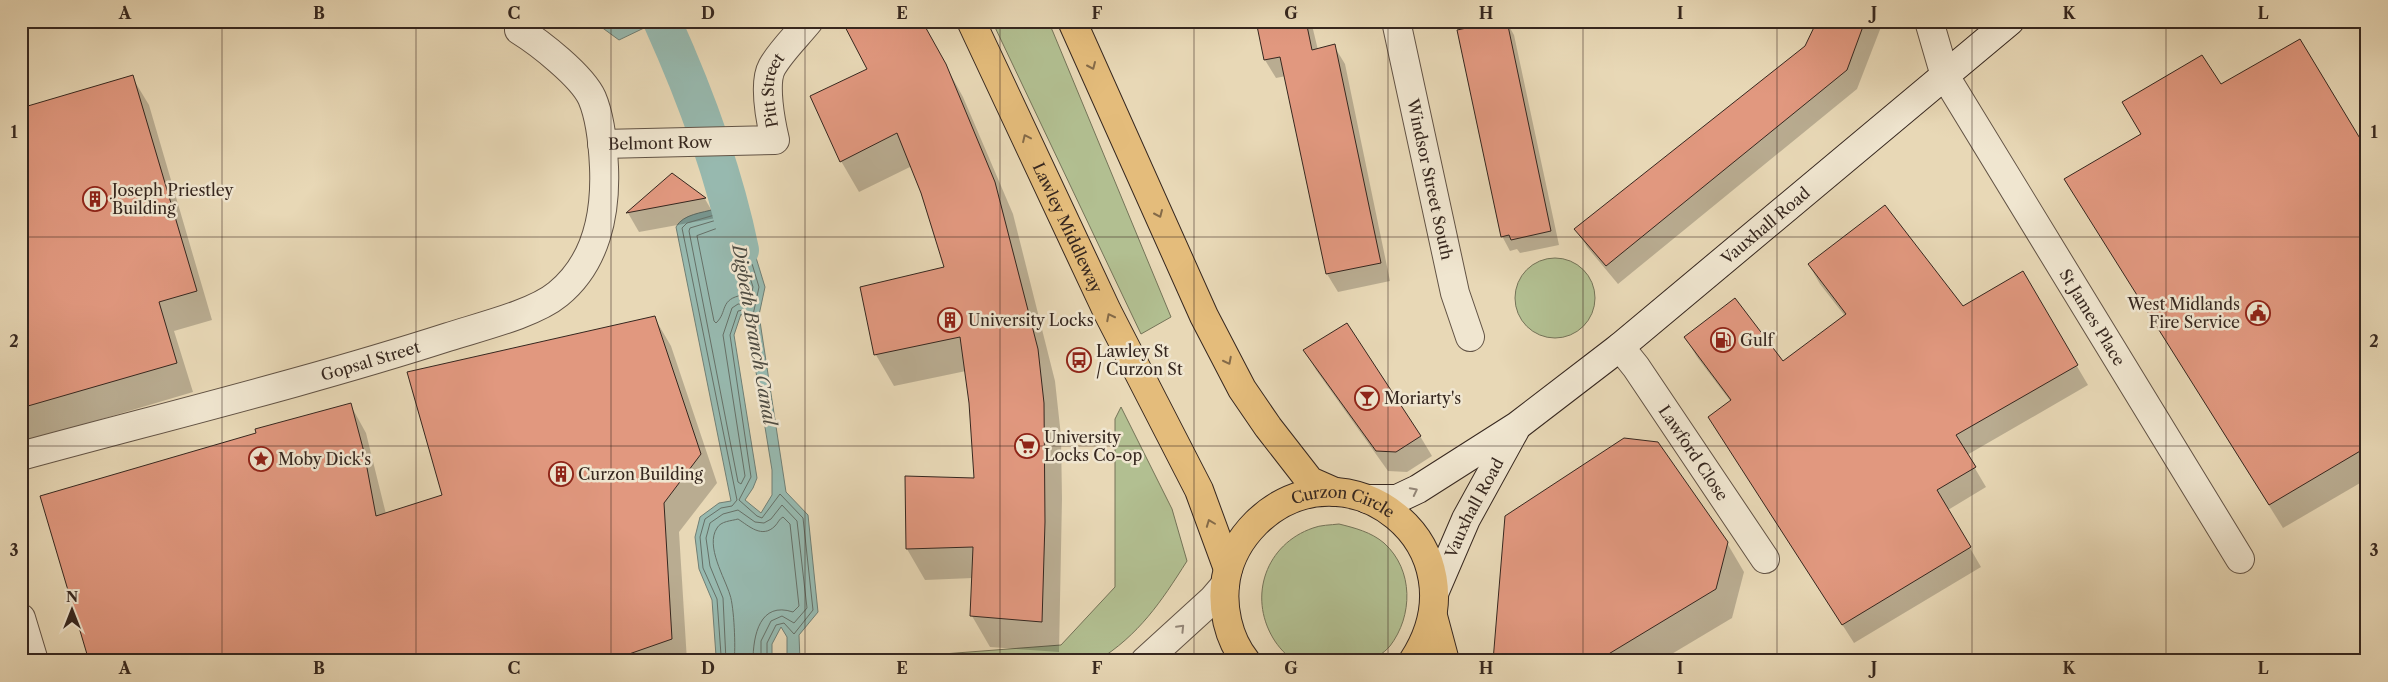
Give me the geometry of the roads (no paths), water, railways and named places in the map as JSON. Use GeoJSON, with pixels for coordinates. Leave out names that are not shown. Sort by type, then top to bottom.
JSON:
{"type":"FeatureCollection","features":[{"type":"Feature","properties":{"kind":"highway","name":"Lawley Middleway"},"geometry":{"type":"LineString","coordinates":[[971,21],[1107,311],[1199,490],[1226,577]]}},
{"type":"Feature","properties":{"kind":"highway"},"geometry":{"type":"LineString","coordinates":[[1072,21],[1204,316],[1242,389],[1268,427],[1310,481],[1335,492]]}},
{"type":"Feature","properties":{"kind":"highway","name":"Curzon Circle"},"geometry":{"type":"LineString","coordinates":[[1246,661],[1231,634],[1225,610],[1226,577],[1243,536],[1268,512],[1300,496],[1335,492],[1367,499],[1385,507],[1415,534],[1432,571],[1434,603],[1425,642],[1413,661]]}},
{"type":"Feature","properties":{"kind":"highway"},"geometry":{"type":"LineString","coordinates":[[1434,603],[1446,661]]}},
{"type":"Feature","properties":{"kind":"street","name":"Pitt Street"},"geometry":{"type":"LineString","coordinates":[[775,140],[771,123],[768,90],[771,68],[809,21]]}},
{"type":"Feature","properties":{"kind":"street","name":"Windsor Street South"},"geometry":{"type":"LineString","coordinates":[[1396,21],[1455,293],[1470,337]]}},
{"type":"Feature","properties":{"kind":"street","name":"St James Place"},"geometry":{"type":"LineString","coordinates":[[1929,21],[1945,76],[2240,559]]}},
{"type":"Feature","properties":{"kind":"street","name":"Vauxhall Road"},"geometry":{"type":"LineString","coordinates":[[1367,499],[1397,499],[1418,489],[1517,426],[1620,347],[2010,21]]}},
{"type":"Feature","properties":{"kind":"street","name":"Belmont Row"},"geometry":{"type":"LineString","coordinates":[[519,30],[538,42],[580,81],[592,97],[602,144],[725,143],[775,140]]}},
{"type":"Feature","properties":{"kind":"street","name":"Gopsal Street"},"geometry":{"type":"LineString","coordinates":[[21,456],[385,357],[527,311],[557,296],[574,279],[589,254],[600,226],[605,194],[602,144]]}},
{"type":"Feature","properties":{"kind":"street","name":"Lawford Close"},"geometry":{"type":"LineString","coordinates":[[1620,347],[1636,367],[1765,559]]}},
{"type":"Feature","properties":{"kind":"street","name":"Vauxhall Road"},"geometry":{"type":"LineString","coordinates":[[1434,603],[1466,519],[1517,426]]}},
{"type":"Feature","properties":{"kind":"street"},"geometry":{"type":"LineString","coordinates":[[1144,661],[1213,599],[1226,577]]}},
{"type":"Feature","properties":{"kind":"street"},"geometry":{"type":"LineString","coordinates":[[21,618],[34,661]]}},
{"type":"Feature","properties":{"kind":"water"},"geometry":{"type":"Polygon","coordinates":[[[593,21],[641,21],[644,28],[619,40],[593,21]]]}},
{"type":"Feature","properties":{"kind":"water"},"geometry":{"type":"Polygon","coordinates":[[[655,21],[669,21],[704,107],[687,103],[674,64],[655,21]]]}},
{"type":"Feature","properties":{"kind":"water"},"geometry":{"type":"Polygon","coordinates":[[[719,197],[739,202],[765,287],[759,315],[786,492],[808,515],[818,612],[799,635],[800,661],[787,661],[787,637],[781,627],[772,644],[772,661],[713,661],[716,656],[712,600],[699,569],[695,537],[700,517],[719,503],[731,501],[676,227],[683,219],[715,209],[719,197]],[[741,314],[734,335],[757,478],[745,500],[761,513],[772,495],[772,470],[748,323],[741,314]]]}},
{"type":"Feature","properties":{"kind":"waterway","name":"Digbeth Branch Canal"},"geometry":{"type":"LineString","coordinates":[[662,21],[697,105],[717,163],[740,250]]}},
{"type":"Feature","properties":{"kind":"place","name":"Joseph Priestley Building"},"geometry":{"type":"Point","coordinates":[95,199]}},
{"type":"Feature","properties":{"kind":"place","name":"West Midlands Fire Service"},"geometry":{"type":"Point","coordinates":[2258,313]}},
{"type":"Feature","properties":{"kind":"place","name":"University Locks"},"geometry":{"type":"Point","coordinates":[950,320]}},
{"type":"Feature","properties":{"kind":"place","name":"Gulf"},"geometry":{"type":"Point","coordinates":[1723,340]}},
{"type":"Feature","properties":{"kind":"place","name":"Lawley St / Curzon St"},"geometry":{"type":"Point","coordinates":[1079,360]}},
{"type":"Feature","properties":{"kind":"place","name":"Moriarty's"},"geometry":{"type":"Point","coordinates":[1367,398]}},
{"type":"Feature","properties":{"kind":"place","name":"University Locks Co-op"},"geometry":{"type":"Point","coordinates":[1027,446]}},
{"type":"Feature","properties":{"kind":"place","name":"Moby Dick's"},"geometry":{"type":"Point","coordinates":[261,459]}},
{"type":"Feature","properties":{"kind":"place","name":"Curzon Building"},"geometry":{"type":"Point","coordinates":[561,474]}}]}
